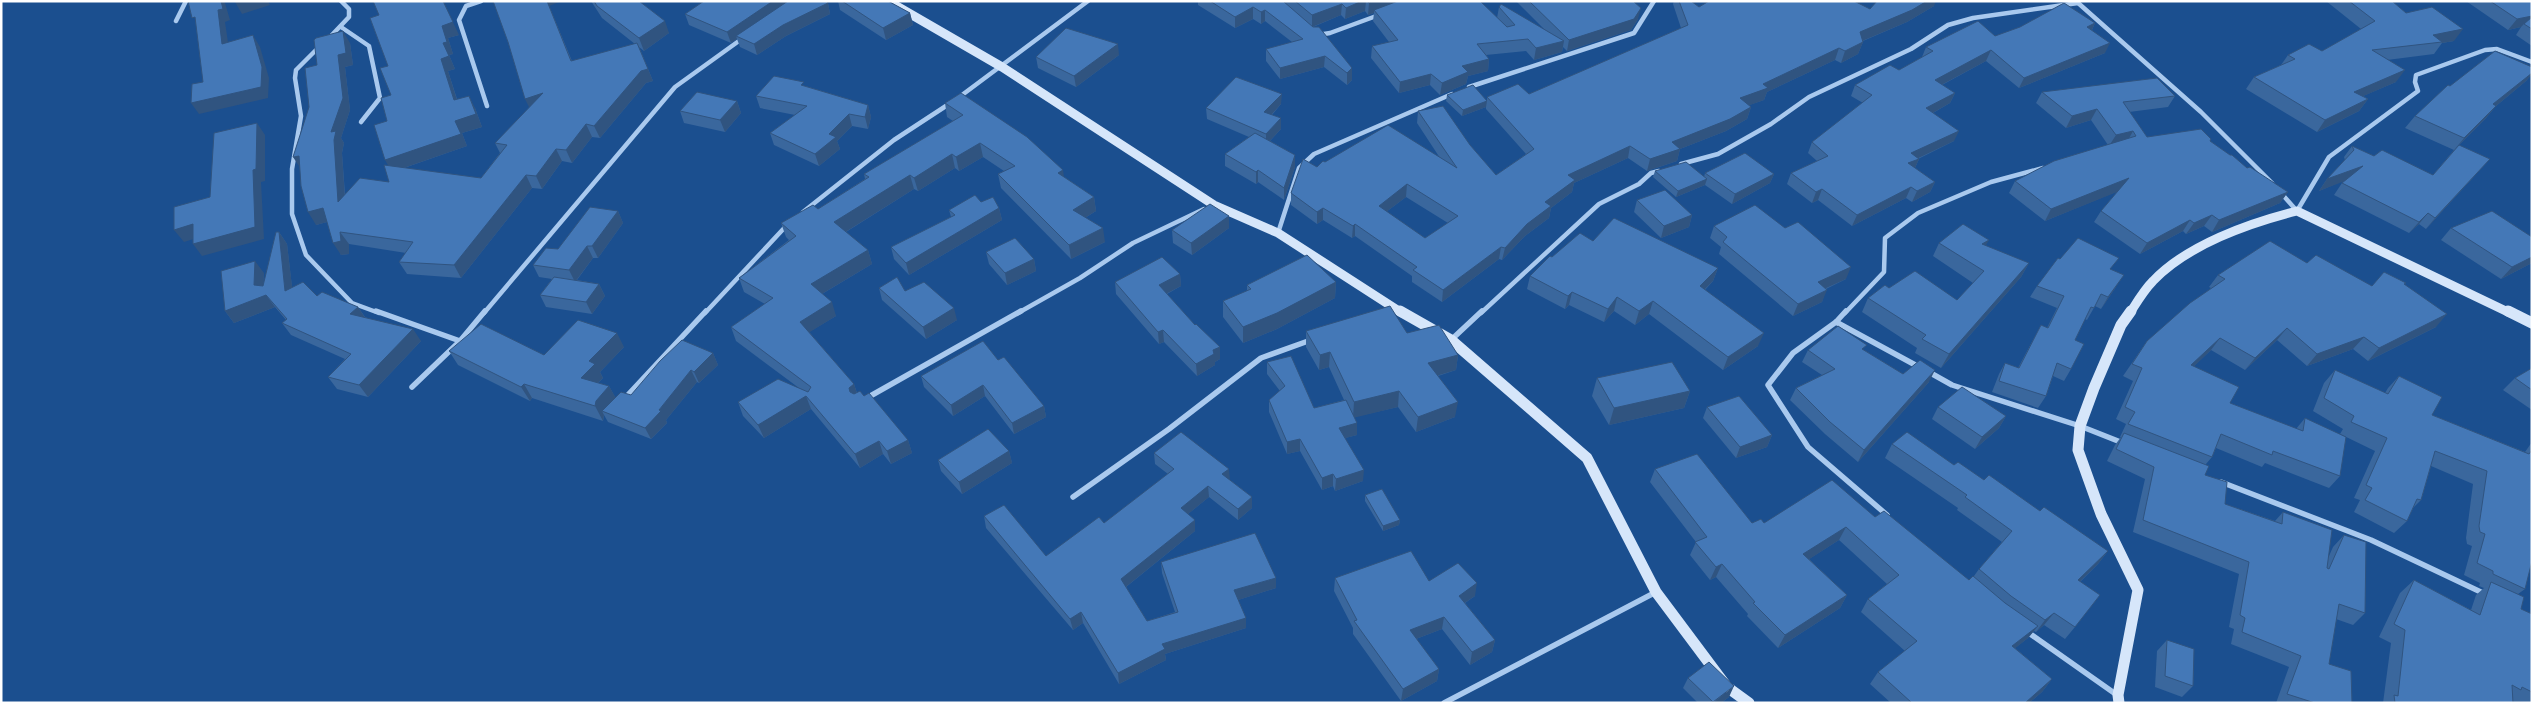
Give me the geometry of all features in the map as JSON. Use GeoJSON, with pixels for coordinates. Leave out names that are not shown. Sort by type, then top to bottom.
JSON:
{"type":"FeatureCollection","features":[{"type":"Feature","properties":{"kind":"street"},"geometry":{"type":"LineString","coordinates":[[176,21],[186,1]]}},
{"type":"Feature","properties":{"kind":"street"},"geometry":{"type":"LineString","coordinates":[[341,1],[349,9],[349,17],[296,70],[295,78],[301,116],[292,169],[292,214],[306,255],[352,303],[460,341]]}},
{"type":"Feature","properties":{"kind":"street"},"geometry":{"type":"LineString","coordinates":[[481,1],[466,6],[459,20],[487,106]]}},
{"type":"Feature","properties":{"kind":"street"},"geometry":{"type":"LineString","coordinates":[[888,1],[1002,67],[1214,205],[1278,234],[1392,310],[1451,340],[1587,458],[1656,592],[1726,687],[1749,703]]}},
{"type":"Feature","properties":{"kind":"street"},"geometry":{"type":"LineString","coordinates":[[799,215],[894,140],[1002,67],[1088,1]]}},
{"type":"Feature","properties":{"kind":"street"},"geometry":{"type":"LineString","coordinates":[[1464,89],[1634,33],[1654,1]]}},
{"type":"Feature","properties":{"kind":"street"},"geometry":{"type":"LineString","coordinates":[[1670,168],[1718,154],[1771,124],[1809,97],[1911,49],[1948,24],[1973,18],[2077,2],[2243,152],[2297,211],[2532,323]]}},
{"type":"Feature","properties":{"kind":"street"},"geometry":{"type":"LineString","coordinates":[[1316,35],[1330,33],[1386,13]]}},
{"type":"Feature","properties":{"kind":"street"},"geometry":{"type":"LineString","coordinates":[[341,27],[370,46],[380,98],[361,122]]}},
{"type":"Feature","properties":{"kind":"street"},"geometry":{"type":"LineString","coordinates":[[412,387],[460,341],[649,115],[676,87],[748,35]]}},
{"type":"Feature","properties":{"kind":"street"},"geometry":{"type":"LineString","coordinates":[[2023,628],[2118,699],[2138,590],[2101,514],[2078,450],[2080,426],[2121,324],[2153,281],[2200,246],[2264,219],[2297,211],[2329,157],[2418,91],[2415,82],[2416,75],[2485,50],[2496,49],[2532,62]]}},
{"type":"Feature","properties":{"kind":"street"},"geometry":{"type":"LineString","coordinates":[[1278,234],[1299,168],[1314,154],[1455,92]]}},
{"type":"Feature","properties":{"kind":"street"},"geometry":{"type":"LineString","coordinates":[[1889,516],[1808,446],[1768,385],[1793,353],[1836,322],[1884,272],[1885,238],[1918,213],[1991,182],[2049,167]]}},
{"type":"Feature","properties":{"kind":"street"},"geometry":{"type":"LineString","coordinates":[[1451,340],[1599,204],[1639,184],[1651,173],[1661,170]]}},
{"type":"Feature","properties":{"kind":"street"},"geometry":{"type":"LineString","coordinates":[[858,404],[1080,278],[1133,243],[1214,205]]}},
{"type":"Feature","properties":{"kind":"street"},"geometry":{"type":"LineString","coordinates":[[620,403],[791,221]]}},
{"type":"Feature","properties":{"kind":"street"},"geometry":{"type":"LineString","coordinates":[[1836,322],[1952,385],[2080,426],[2126,444]]}},
{"type":"Feature","properties":{"kind":"street"},"geometry":{"type":"LineString","coordinates":[[1073,497],[1169,429],[1261,358],[1315,338]]}},
{"type":"Feature","properties":{"kind":"street"},"geometry":{"type":"LineString","coordinates":[[2216,480],[2371,540],[2496,599]]}},
{"type":"Feature","properties":{"kind":"street"},"geometry":{"type":"LineString","coordinates":[[1444,703],[1656,592]]}},
{"type":"Feature","properties":{"kind":"building"},"geometry":{"type":"Polygon","coordinates":[[[188,1],[221,1],[223,9],[218,10],[222,44],[253,35],[262,67],[261,87],[191,103],[192,84],[203,82],[195,17],[192,18],[188,1]]]}},
{"type":"Feature","properties":{"kind":"building"},"geometry":{"type":"Polygon","coordinates":[[[373,1],[443,1],[453,22],[442,26],[447,42],[443,43],[449,56],[441,59],[454,100],[469,96],[476,114],[455,121],[461,134],[385,160],[374,125],[387,121],[381,98],[391,95],[380,68],[388,66],[370,18],[379,15],[373,1]]]}},
{"type":"Feature","properties":{"kind":"building"},"geometry":{"type":"Polygon","coordinates":[[[493,1],[547,1],[571,61],[637,43],[648,69],[641,71],[594,126],[586,124],[566,150],[556,149],[536,176],[526,175],[454,265],[399,262],[413,242],[340,232],[341,241],[333,243],[323,208],[308,212],[301,186],[299,156],[293,157],[309,107],[305,68],[317,65],[314,40],[343,31],[346,53],[338,55],[343,98],[331,132],[336,131],[334,140],[338,202],[360,178],[389,182],[384,165],[481,178],[507,145],[495,143],[543,93],[525,99],[508,42],[493,1]]]}},
{"type":"Feature","properties":{"kind":"building"},"geometry":{"type":"Polygon","coordinates":[[[594,1],[639,1],[665,21],[639,38],[597,6],[594,1]]]}},
{"type":"Feature","properties":{"kind":"building"},"geometry":{"type":"Polygon","coordinates":[[[704,1],[773,1],[727,32],[685,14],[704,1]]]}},
{"type":"Feature","properties":{"kind":"building"},"geometry":{"type":"Polygon","coordinates":[[[788,1],[826,1],[828,3],[783,25],[754,44],[736,36],[788,1]]]}},
{"type":"Feature","properties":{"kind":"building"},"geometry":{"type":"Polygon","coordinates":[[[842,1],[888,1],[910,13],[883,28],[842,1]]]}},
{"type":"Feature","properties":{"kind":"building"},"geometry":{"type":"Polygon","coordinates":[[[1210,1],[1283,1],[1313,27],[1319,27],[1352,68],[1347,73],[1325,56],[1280,68],[1266,49],[1303,39],[1265,10],[1261,12],[1253,7],[1235,17],[1210,1]]]}},
{"type":"Feature","properties":{"kind":"building"},"geometry":{"type":"Polygon","coordinates":[[[1295,1],[1362,1],[1346,8],[1342,4],[1312,15],[1295,1]]]}},
{"type":"Feature","properties":{"kind":"building"},"geometry":{"type":"Polygon","coordinates":[[[1398,1],[1480,1],[1507,27],[1515,25],[1499,7],[1501,4],[1564,41],[1536,48],[1528,39],[1477,44],[1489,59],[1462,66],[1468,72],[1442,83],[1431,74],[1400,82],[1372,46],[1398,40],[1374,10],[1398,1]]]}},
{"type":"Feature","properties":{"kind":"building"},"geometry":{"type":"Polygon","coordinates":[[[1529,1],[1633,1],[1641,8],[1634,19],[1569,40],[1529,1]]]}},
{"type":"Feature","properties":{"kind":"building"},"geometry":{"type":"Polygon","coordinates":[[[1679,1],[1691,1],[1699,7],[1709,1],[1854,1],[1870,9],[1877,1],[1927,1],[1912,10],[1860,32],[1863,42],[1845,51],[1839,48],[1763,84],[1768,88],[1740,98],[1751,107],[1730,119],[1672,142],[1680,149],[1650,159],[1630,146],[1568,175],[1575,180],[1545,202],[1551,206],[1527,224],[1505,248],[1501,247],[1443,290],[1413,270],[1417,267],[1355,224],[1353,226],[1323,208],[1317,212],[1291,193],[1303,159],[1317,167],[1323,161],[1325,162],[1388,125],[1457,168],[1418,111],[1443,106],[1470,145],[1496,175],[1534,149],[1487,97],[1518,84],[1529,94],[1688,25],[1679,1]],[[1407,184],[1379,206],[1425,238],[1458,216],[1407,184]]]}},
{"type":"Feature","properties":{"kind":"building"},"geometry":{"type":"Polygon","coordinates":[[[2349,1],[2392,1],[2406,13],[2432,7],[2463,29],[2433,35],[2442,42],[2372,50],[2405,70],[2354,92],[2368,99],[2325,120],[2254,77],[2295,59],[2288,55],[2309,44],[2322,51],[2375,21],[2349,1]]]}},
{"type":"Feature","properties":{"kind":"building"},"geometry":{"type":"Polygon","coordinates":[[[2490,1],[2532,1],[2532,16],[2517,19],[2490,1]]]}},
{"type":"Feature","properties":{"kind":"building"},"geometry":{"type":"Polygon","coordinates":[[[2064,3],[2095,23],[2087,27],[2110,43],[2024,78],[1991,50],[1935,80],[1955,93],[1926,108],[1959,131],[1911,153],[1919,159],[1908,163],[1935,182],[1917,191],[1911,187],[1857,215],[1822,189],[1816,192],[1791,173],[1828,156],[1812,142],[1872,95],[1855,85],[1890,65],[1899,70],[1933,51],[1926,47],[1978,21],[1995,36],[2020,27],[2064,3]]]}},
{"type":"Feature","properties":{"kind":"building"},"geometry":{"type":"Polygon","coordinates":[[[2532,17],[2532,29],[2524,24],[2532,17]]]}},
{"type":"Feature","properties":{"kind":"building"},"geometry":{"type":"Polygon","coordinates":[[[1066,28],[1118,44],[1074,76],[1036,57],[1066,28]]]}},
{"type":"Feature","properties":{"kind":"building"},"geometry":{"type":"Polygon","coordinates":[[[2495,51],[2532,67],[2532,73],[2493,104],[2496,106],[2464,138],[2415,116],[2448,85],[2450,86],[2495,51]]]}},
{"type":"Feature","properties":{"kind":"building"},"geometry":{"type":"Polygon","coordinates":[[[774,76],[804,82],[801,85],[868,105],[865,117],[849,114],[829,134],[836,137],[815,154],[770,133],[807,106],[756,96],[774,76]]]}},
{"type":"Feature","properties":{"kind":"building"},"geometry":{"type":"Polygon","coordinates":[[[1236,77],[1282,94],[1264,112],[1281,118],[1266,134],[1206,108],[1236,77]]]}},
{"type":"Feature","properties":{"kind":"building"},"geometry":{"type":"Polygon","coordinates":[[[2157,78],[2175,96],[2123,102],[2147,137],[2201,129],[2211,139],[2210,141],[2232,155],[2247,168],[2250,167],[2288,192],[2219,220],[2212,215],[2194,223],[2190,220],[2147,243],[2101,211],[2129,178],[2051,209],[2015,181],[2054,161],[2136,136],[2133,131],[2116,135],[2097,109],[2072,116],[2042,92],[2157,78]]]}},
{"type":"Feature","properties":{"kind":"building"},"geometry":{"type":"Polygon","coordinates":[[[1473,85],[1487,101],[1463,110],[1447,95],[1473,85]]]}},
{"type":"Feature","properties":{"kind":"building"},"geometry":{"type":"Polygon","coordinates":[[[697,92],[737,101],[720,120],[680,111],[697,92]]]}},
{"type":"Feature","properties":{"kind":"building"},"geometry":{"type":"Polygon","coordinates":[[[961,93],[1027,137],[1063,170],[1058,173],[1094,197],[1073,210],[1103,228],[1069,245],[998,174],[1015,166],[980,143],[956,157],[952,154],[914,178],[910,175],[834,222],[868,250],[811,284],[832,302],[800,322],[854,384],[849,388],[850,392],[854,394],[860,391],[864,396],[869,393],[908,440],[887,451],[879,441],[855,454],[806,396],[758,425],[738,402],[778,379],[808,392],[811,387],[731,327],[773,298],[739,278],[796,236],[781,223],[813,205],[818,209],[869,177],[864,174],[963,115],[945,103],[961,93]]]}},
{"type":"Feature","properties":{"kind":"building"},"geometry":{"type":"Polygon","coordinates":[[[257,123],[256,169],[253,170],[255,227],[193,244],[193,224],[174,230],[174,207],[210,197],[214,133],[257,123]]]}},
{"type":"Feature","properties":{"kind":"building"},"geometry":{"type":"Polygon","coordinates":[[[1255,133],[1295,155],[1284,188],[1258,170],[1256,172],[1225,154],[1255,133]]]}},
{"type":"Feature","properties":{"kind":"building"},"geometry":{"type":"Polygon","coordinates":[[[2459,145],[2490,159],[2435,218],[2428,213],[2419,222],[2342,183],[2363,166],[2327,179],[2354,150],[2352,146],[2374,156],[2382,150],[2433,175],[2459,145]]]}},
{"type":"Feature","properties":{"kind":"building"},"geometry":{"type":"Polygon","coordinates":[[[1745,153],[1774,174],[1735,194],[1705,173],[1745,153]]]}},
{"type":"Feature","properties":{"kind":"building"},"geometry":{"type":"Polygon","coordinates":[[[1686,162],[1707,179],[1678,191],[1655,171],[1686,162]]]}},
{"type":"Feature","properties":{"kind":"building"},"geometry":{"type":"Polygon","coordinates":[[[1665,190],[1692,215],[1664,226],[1637,200],[1665,190]]]}},
{"type":"Feature","properties":{"kind":"building"},"geometry":{"type":"Polygon","coordinates":[[[975,195],[981,202],[993,197],[999,208],[906,263],[891,247],[955,215],[949,210],[975,195]]]}},
{"type":"Feature","properties":{"kind":"building"},"geometry":{"type":"Polygon","coordinates":[[[1210,204],[1229,216],[1191,243],[1172,230],[1210,204]]]}},
{"type":"Feature","properties":{"kind":"building"},"geometry":{"type":"Polygon","coordinates":[[[1755,205],[1785,228],[1798,222],[1851,267],[1818,282],[1827,290],[1798,304],[1723,242],[1727,237],[1714,226],[1755,205]]]}},
{"type":"Feature","properties":{"kind":"building"},"geometry":{"type":"Polygon","coordinates":[[[590,207],[618,211],[592,246],[587,246],[569,270],[533,265],[546,248],[558,249],[590,207]]]}},
{"type":"Feature","properties":{"kind":"building"},"geometry":{"type":"Polygon","coordinates":[[[2492,211],[2532,237],[2532,257],[2512,267],[2451,228],[2492,211]]]}},
{"type":"Feature","properties":{"kind":"building"},"geometry":{"type":"Polygon","coordinates":[[[1614,218],[1718,268],[1700,286],[1764,333],[1728,357],[1653,301],[1639,311],[1617,297],[1608,309],[1572,292],[1568,296],[1530,276],[1550,256],[1552,257],[1580,233],[1593,241],[1614,218]]]}},
{"type":"Feature","properties":{"kind":"building"},"geometry":{"type":"Polygon","coordinates":[[[1963,224],[1989,240],[1982,244],[2029,263],[1949,354],[1922,339],[1926,335],[1868,298],[1885,285],[1889,288],[1915,271],[1957,300],[1984,271],[1939,243],[1963,224]]]}},
{"type":"Feature","properties":{"kind":"building"},"geometry":{"type":"Polygon","coordinates":[[[276,232],[279,232],[285,291],[303,282],[317,296],[322,292],[358,307],[350,314],[413,329],[359,385],[328,377],[351,354],[282,323],[287,319],[266,295],[225,311],[221,271],[255,261],[254,285],[263,286],[276,232]]]}},
{"type":"Feature","properties":{"kind":"building"},"geometry":{"type":"Polygon","coordinates":[[[1015,238],[1034,259],[1005,273],[986,252],[1015,238]]]}},
{"type":"Feature","properties":{"kind":"building"},"geometry":{"type":"Polygon","coordinates":[[[2078,238],[2119,258],[2110,269],[2124,275],[2108,297],[2101,294],[2094,308],[2091,307],[2075,340],[2084,344],[2071,369],[2057,363],[2046,396],[1999,381],[2005,363],[2019,368],[2041,325],[2048,328],[2064,296],[2037,286],[2058,258],[2060,259],[2078,238]]]}},
{"type":"Feature","properties":{"kind":"building"},"geometry":{"type":"Polygon","coordinates":[[[2270,241],[2307,263],[2316,255],[2372,286],[2384,272],[2406,283],[2404,284],[2447,314],[2379,348],[2364,337],[2317,354],[2287,328],[2255,358],[2220,338],[2191,365],[2239,387],[2230,403],[2303,431],[2305,418],[2346,437],[2340,476],[2273,451],[2272,455],[2221,434],[2212,457],[2128,424],[2135,412],[2125,407],[2142,368],[2132,364],[2147,341],[2190,303],[2225,279],[2218,275],[2270,241]]]}},
{"type":"Feature","properties":{"kind":"building"},"geometry":{"type":"Polygon","coordinates":[[[1307,255],[1336,282],[1277,313],[1243,327],[1223,301],[1251,289],[1247,285],[1307,255]]]}},
{"type":"Feature","properties":{"kind":"building"},"geometry":{"type":"Polygon","coordinates":[[[1162,257],[1180,274],[1159,285],[1195,325],[1220,347],[1213,350],[1214,354],[1196,364],[1163,330],[1158,332],[1115,282],[1162,257]]]}},
{"type":"Feature","properties":{"kind":"building"},"geometry":{"type":"Polygon","coordinates":[[[554,277],[599,284],[586,302],[540,295],[554,277]]]}},
{"type":"Feature","properties":{"kind":"building"},"geometry":{"type":"Polygon","coordinates":[[[897,277],[905,291],[924,282],[954,308],[923,327],[879,288],[897,277]]]}},
{"type":"Feature","properties":{"kind":"building"},"geometry":{"type":"Polygon","coordinates":[[[1390,306],[1407,333],[1439,325],[1458,355],[1428,363],[1458,402],[1418,417],[1399,391],[1354,402],[1330,352],[1320,355],[1306,331],[1390,306]]]}},
{"type":"Feature","properties":{"kind":"building"},"geometry":{"type":"Polygon","coordinates":[[[578,320],[617,333],[589,361],[595,364],[581,378],[609,386],[596,401],[595,406],[524,384],[521,387],[449,351],[481,324],[544,355],[578,320]]]}},
{"type":"Feature","properties":{"kind":"building"},"geometry":{"type":"Polygon","coordinates":[[[1838,326],[1867,345],[1862,349],[1903,374],[1920,360],[1935,370],[1864,450],[1830,422],[1796,388],[1835,369],[1808,350],[1838,326]]]}},
{"type":"Feature","properties":{"kind":"building"},"geometry":{"type":"Polygon","coordinates":[[[682,340],[713,353],[694,372],[691,370],[659,410],[661,411],[645,428],[602,411],[621,392],[631,395],[660,361],[682,340]]]}},
{"type":"Feature","properties":{"kind":"building"},"geometry":{"type":"Polygon","coordinates":[[[983,341],[998,360],[1004,357],[1044,406],[1012,423],[983,385],[951,405],[921,376],[983,341]]]}},
{"type":"Feature","properties":{"kind":"building"},"geometry":{"type":"Polygon","coordinates":[[[1291,356],[1314,408],[1346,400],[1357,423],[1339,428],[1364,470],[1336,479],[1333,474],[1322,478],[1300,439],[1287,442],[1269,400],[1285,386],[1267,362],[1291,356]]]}},
{"type":"Feature","properties":{"kind":"building"},"geometry":{"type":"Polygon","coordinates":[[[1672,362],[1690,391],[1614,408],[1597,378],[1672,362]]]}},
{"type":"Feature","properties":{"kind":"building"},"geometry":{"type":"Polygon","coordinates":[[[2532,368],[2532,390],[2515,378],[2532,368]]]}},
{"type":"Feature","properties":{"kind":"building"},"geometry":{"type":"Polygon","coordinates":[[[2335,370],[2388,394],[2399,376],[2442,397],[2432,415],[2529,454],[2532,450],[2532,561],[2525,589],[2493,574],[2493,571],[2477,563],[2485,534],[2480,532],[2479,526],[2487,471],[2435,451],[2421,500],[2417,499],[2407,521],[2365,500],[2372,488],[2366,485],[2387,438],[2351,422],[2354,416],[2324,398],[2335,370]]]}},
{"type":"Feature","properties":{"kind":"building"},"geometry":{"type":"Polygon","coordinates":[[[1962,387],[2006,416],[1982,437],[1938,407],[1962,387]]]}},
{"type":"Feature","properties":{"kind":"building"},"geometry":{"type":"Polygon","coordinates":[[[1739,396],[1772,435],[1740,447],[1707,407],[1739,396]]]}},
{"type":"Feature","properties":{"kind":"building"},"geometry":{"type":"Polygon","coordinates":[[[988,429],[1009,451],[959,482],[938,460],[988,429]]]}},
{"type":"Feature","properties":{"kind":"building"},"geometry":{"type":"Polygon","coordinates":[[[1181,432],[1229,469],[1222,474],[1252,497],[1238,509],[1208,486],[1181,508],[1195,520],[1121,579],[1147,621],[1178,612],[1161,562],[1255,533],[1276,578],[1234,590],[1246,618],[1162,644],[1165,649],[1118,673],[1081,612],[1070,619],[984,516],[1004,505],[1046,556],[1099,517],[1104,523],[1174,469],[1154,453],[1181,432]]]}},
{"type":"Feature","properties":{"kind":"building"},"geometry":{"type":"Polygon","coordinates":[[[1907,432],[1954,465],[1958,462],[1984,480],[1989,475],[2040,511],[2044,507],[2108,551],[2078,580],[2100,595],[2075,627],[2054,613],[2045,620],[2011,596],[1979,569],[2012,531],[1965,497],[1967,495],[1892,444],[1907,432]]]}},
{"type":"Feature","properties":{"kind":"building"},"geometry":{"type":"Polygon","coordinates":[[[2124,433],[2209,466],[2205,475],[2227,482],[2225,504],[2282,524],[2283,512],[2332,530],[2327,568],[2329,569],[2344,535],[2366,542],[2365,613],[2339,604],[2329,664],[2351,671],[2352,703],[2315,703],[2287,694],[2301,656],[2242,632],[2245,618],[2240,615],[2249,562],[2143,520],[2154,467],[2116,449],[2124,433]]]}},
{"type":"Feature","properties":{"kind":"building"},"geometry":{"type":"Polygon","coordinates":[[[1697,454],[1752,523],[1761,519],[1764,523],[1832,480],[1875,517],[1884,511],[1969,580],[1973,576],[2005,603],[2038,626],[2012,646],[2052,679],[2025,703],[1912,703],[1878,672],[1917,641],[1868,599],[1899,575],[1846,527],[1803,554],[1847,595],[1785,635],[1753,603],[1755,602],[1722,564],[1716,567],[1695,542],[1707,537],[1655,469],[1697,454]]]}},
{"type":"Feature","properties":{"kind":"building"},"geometry":{"type":"Polygon","coordinates":[[[1382,489],[1400,520],[1383,526],[1365,495],[1382,489]]]}},
{"type":"Feature","properties":{"kind":"building"},"geometry":{"type":"Polygon","coordinates":[[[1411,551],[1429,581],[1458,563],[1477,583],[1459,596],[1495,640],[1472,652],[1444,617],[1410,630],[1439,669],[1403,689],[1354,621],[1357,620],[1335,578],[1411,551]]]}},
{"type":"Feature","properties":{"kind":"building"},"geometry":{"type":"Polygon","coordinates":[[[2414,580],[2480,615],[2491,582],[2524,597],[2521,609],[2532,614],[2532,692],[2522,687],[2521,690],[2512,685],[2513,703],[2395,703],[2394,695],[2398,696],[2405,630],[2394,624],[2414,580]]]}},
{"type":"Feature","properties":{"kind":"building"},"geometry":{"type":"Polygon","coordinates":[[[2167,640],[2194,649],[2193,686],[2165,676],[2167,640]]]}},
{"type":"Feature","properties":{"kind":"building"},"geometry":{"type":"Polygon","coordinates":[[[1709,662],[1734,686],[1713,702],[1688,678],[1709,662]]]}}]}
